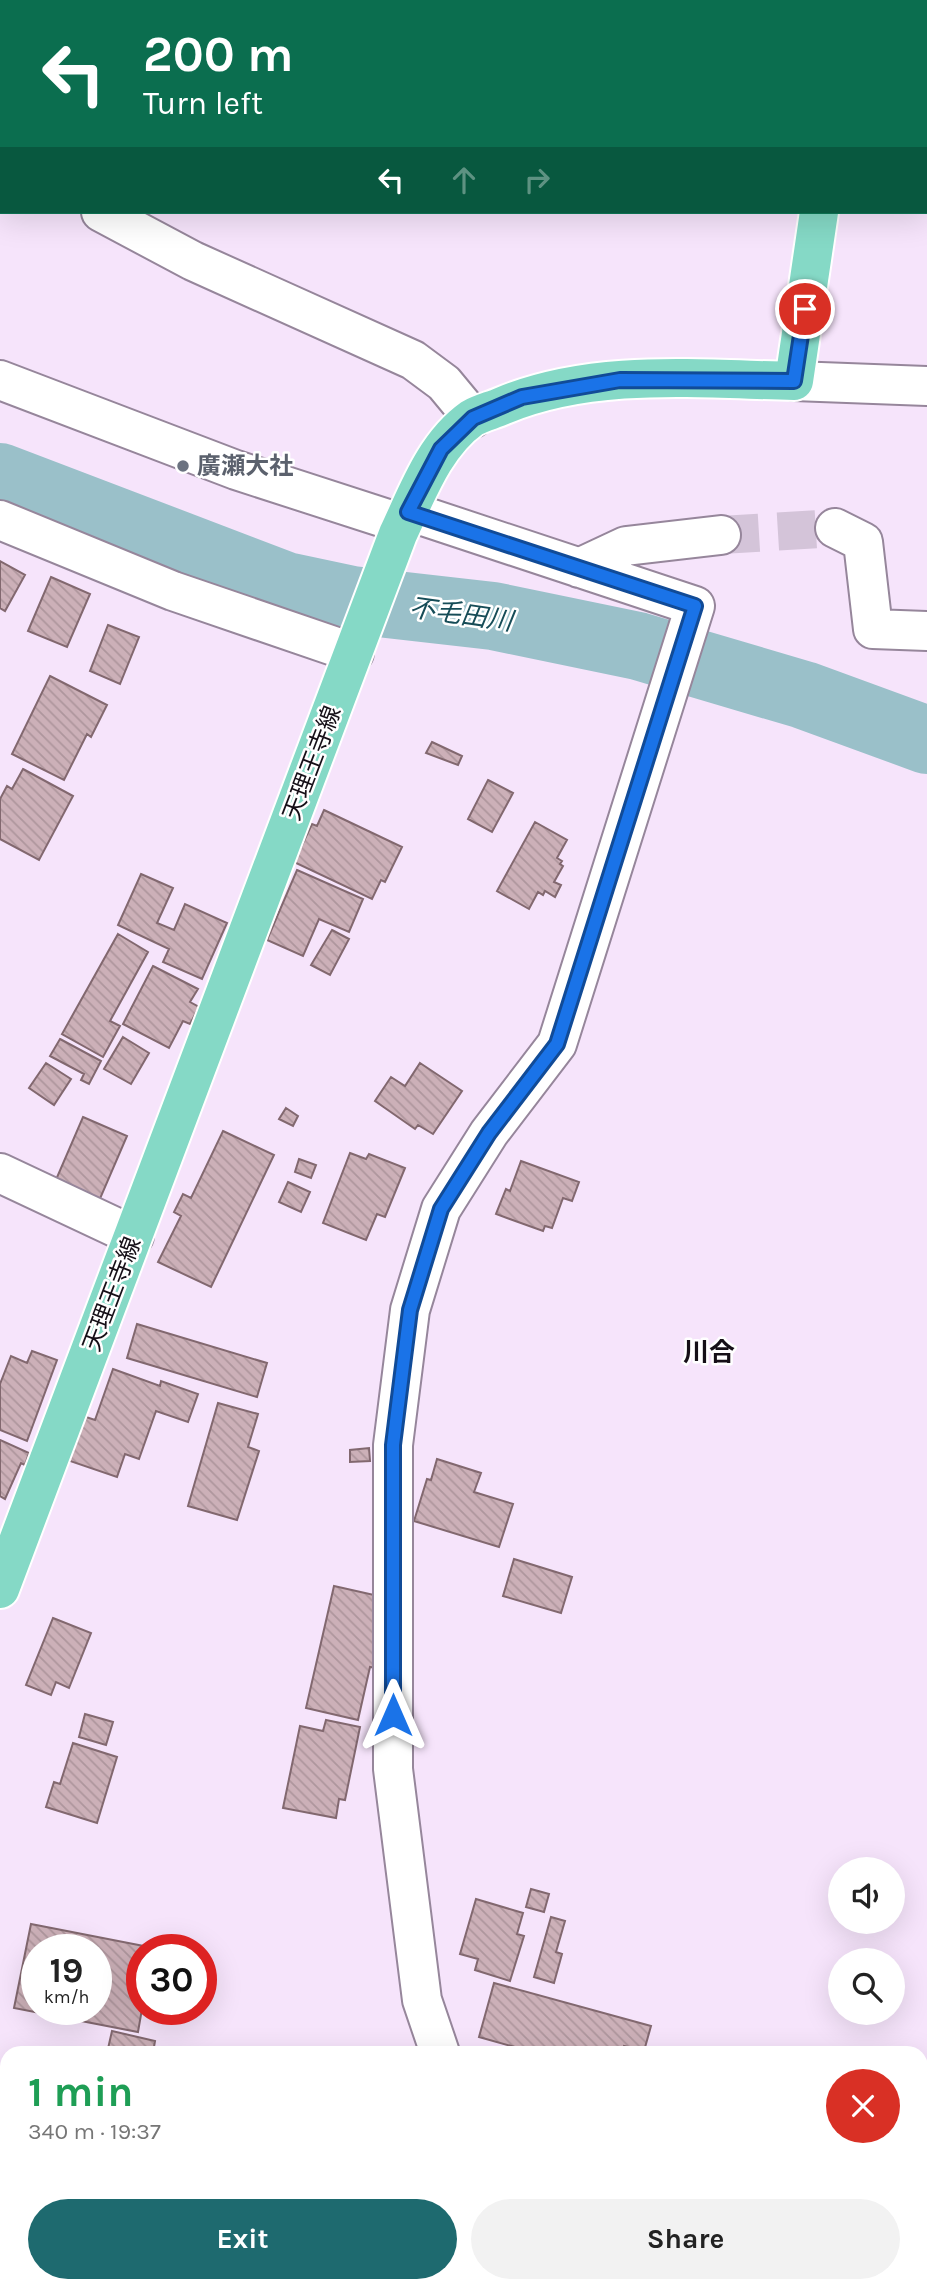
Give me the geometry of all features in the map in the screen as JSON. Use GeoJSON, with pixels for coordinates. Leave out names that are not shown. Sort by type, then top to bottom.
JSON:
{"type":"FeatureCollection","features":[{"type":"Feature","properties":{"kind":"main road"},"geometry":{"type":"LineString","coordinates":[[794,381],[819,214]]}},
{"type":"Feature","properties":{"kind":"main road","name":"天理王寺線"},"geometry":{"type":"LineString","coordinates":[[0,1589],[405,518],[441,449],[473,418],[522,397],[620,380],[794,381]]}},
{"type":"Feature","properties":{"kind":"street"},"geometry":{"type":"LineString","coordinates":[[105,214],[193,261],[413,360],[444,383],[473,418]]}},
{"type":"Feature","properties":{"kind":"street"},"geometry":{"type":"LineString","coordinates":[[0,380],[236,470],[579,568],[695,606],[557,1044],[489,1133],[441,1209],[410,1310],[393,1445],[393,1769],[422,2000],[438,2046]]}},
{"type":"Feature","properties":{"kind":"street"},"geometry":{"type":"LineString","coordinates":[[794,381],[927,386]]}},
{"type":"Feature","properties":{"kind":"street"},"geometry":{"type":"LineString","coordinates":[[0,520],[173,592],[358,642]]}},
{"type":"Feature","properties":{"kind":"street"},"geometry":{"type":"LineString","coordinates":[[835,528],[863,542],[873,629],[927,631]]}},
{"type":"Feature","properties":{"kind":"street"},"geometry":{"type":"LineString","coordinates":[[579,568],[626,546],[721,535]]}},
{"type":"Feature","properties":{"kind":"street"},"geometry":{"type":"LineString","coordinates":[[0,1172],[134,1236]]}},
{"type":"Feature","properties":{"kind":"building"},"geometry":{"type":"Polygon","coordinates":[[[0,561],[25,575],[5,611],[0,608],[0,561]]]}},
{"type":"Feature","properties":{"kind":"building"},"geometry":{"type":"Polygon","coordinates":[[[51,577],[90,594],[67,647],[28,631],[51,577]]]}},
{"type":"Feature","properties":{"kind":"building"},"geometry":{"type":"Polygon","coordinates":[[[108,625],[139,637],[120,684],[90,671],[108,625]]]}},
{"type":"Feature","properties":{"kind":"building"},"geometry":{"type":"Polygon","coordinates":[[[50,676],[107,705],[91,737],[87,734],[64,780],[12,754],[50,676]]]}},
{"type":"Feature","properties":{"kind":"building"},"geometry":{"type":"Polygon","coordinates":[[[432,742],[462,756],[458,765],[426,753],[432,742]]]}},
{"type":"Feature","properties":{"kind":"building"},"geometry":{"type":"Polygon","coordinates":[[[23,769],[73,796],[39,860],[0,839],[0,799],[7,786],[12,789],[23,769]]]}},
{"type":"Feature","properties":{"kind":"building"},"geometry":{"type":"Polygon","coordinates":[[[488,780],[513,793],[492,832],[468,819],[488,780]]]}},
{"type":"Feature","properties":{"kind":"building"},"geometry":{"type":"Polygon","coordinates":[[[324,810],[402,847],[385,882],[381,880],[372,899],[294,862],[312,824],[317,826],[324,810]]]}},
{"type":"Feature","properties":{"kind":"building"},"geometry":{"type":"Polygon","coordinates":[[[535,822],[567,840],[557,858],[562,861],[560,864],[563,866],[554,882],[561,885],[555,897],[545,891],[543,895],[538,892],[529,909],[497,891],[535,822]]]}},
{"type":"Feature","properties":{"kind":"building"},"geometry":{"type":"Polygon","coordinates":[[[297,870],[363,899],[349,932],[319,919],[303,956],[267,940],[297,870]]]}},
{"type":"Feature","properties":{"kind":"building"},"geometry":{"type":"Polygon","coordinates":[[[141,874],[173,888],[157,923],[174,930],[185,904],[227,923],[202,979],[163,962],[169,949],[118,925],[141,874]]]}},
{"type":"Feature","properties":{"kind":"building"},"geometry":{"type":"Polygon","coordinates":[[[332,930],[349,939],[330,975],[311,965],[332,930]]]}},
{"type":"Feature","properties":{"kind":"building"},"geometry":{"type":"Polygon","coordinates":[[[118,934],[148,952],[110,1021],[120,1026],[103,1057],[62,1034],[118,934]]]}},
{"type":"Feature","properties":{"kind":"building"},"geometry":{"type":"Polygon","coordinates":[[[153,966],[198,989],[190,1002],[199,1007],[190,1024],[183,1021],[169,1048],[123,1024],[153,966]]]}},
{"type":"Feature","properties":{"kind":"building"},"geometry":{"type":"Polygon","coordinates":[[[123,1037],[149,1053],[131,1084],[104,1069],[123,1037]]]}},
{"type":"Feature","properties":{"kind":"building"},"geometry":{"type":"Polygon","coordinates":[[[60,1039],[101,1061],[89,1084],[81,1080],[84,1074],[50,1056],[60,1039]]]}},
{"type":"Feature","properties":{"kind":"building"},"geometry":{"type":"Polygon","coordinates":[[[46,1063],[71,1079],[54,1105],[29,1088],[46,1063]]]}},
{"type":"Feature","properties":{"kind":"building"},"geometry":{"type":"Polygon","coordinates":[[[420,1063],[462,1091],[433,1134],[418,1125],[415,1129],[375,1101],[391,1077],[405,1086],[420,1063]]]}},
{"type":"Feature","properties":{"kind":"building"},"geometry":{"type":"Polygon","coordinates":[[[286,1108],[298,1116],[293,1126],[279,1119],[286,1108]]]}},
{"type":"Feature","properties":{"kind":"building"},"geometry":{"type":"Polygon","coordinates":[[[83,1117],[127,1136],[99,1201],[55,1182],[83,1117]]]}},
{"type":"Feature","properties":{"kind":"building"},"geometry":{"type":"Polygon","coordinates":[[[223,1131],[274,1155],[211,1287],[158,1262],[181,1216],[174,1212],[183,1194],[191,1198],[223,1131]]]}},
{"type":"Feature","properties":{"kind":"building"},"geometry":{"type":"Polygon","coordinates":[[[350,1153],[366,1159],[369,1154],[405,1168],[385,1217],[377,1214],[366,1240],[323,1223],[350,1153]]]}},
{"type":"Feature","properties":{"kind":"building"},"geometry":{"type":"Polygon","coordinates":[[[299,1159],[316,1165],[311,1178],[295,1172],[299,1159]]]}},
{"type":"Feature","properties":{"kind":"building"},"geometry":{"type":"Polygon","coordinates":[[[521,1161],[579,1182],[572,1201],[563,1198],[552,1228],[545,1226],[543,1231],[496,1214],[506,1189],[510,1191],[521,1161]]]}},
{"type":"Feature","properties":{"kind":"building"},"geometry":{"type":"Polygon","coordinates":[[[288,1182],[310,1192],[301,1212],[279,1202],[288,1182]]]}},
{"type":"Feature","properties":{"kind":"building"},"geometry":{"type":"Polygon","coordinates":[[[137,1324],[267,1363],[257,1397],[127,1358],[137,1324]]]}},
{"type":"Feature","properties":{"kind":"building"},"geometry":{"type":"Polygon","coordinates":[[[32,1351],[57,1360],[27,1441],[0,1430],[0,1384],[11,1356],[27,1363],[32,1351]]]}},
{"type":"Feature","properties":{"kind":"building"},"geometry":{"type":"Polygon","coordinates":[[[113,1369],[160,1386],[161,1381],[198,1394],[188,1422],[156,1411],[139,1459],[125,1454],[117,1477],[67,1460],[83,1416],[95,1420],[113,1369]]]}},
{"type":"Feature","properties":{"kind":"building"},"geometry":{"type":"Polygon","coordinates":[[[218,1403],[258,1414],[248,1447],[259,1451],[237,1520],[188,1506],[218,1403]]]}},
{"type":"Feature","properties":{"kind":"building"},"geometry":{"type":"Polygon","coordinates":[[[0,1440],[29,1453],[25,1465],[21,1463],[5,1499],[0,1496],[0,1440]]]}},
{"type":"Feature","properties":{"kind":"building"},"geometry":{"type":"Polygon","coordinates":[[[369,1448],[370,1461],[350,1462],[350,1450],[369,1448]]]}},
{"type":"Feature","properties":{"kind":"building"},"geometry":{"type":"Polygon","coordinates":[[[437,1459],[481,1473],[474,1492],[513,1504],[499,1547],[414,1521],[427,1479],[431,1480],[437,1459]]]}},
{"type":"Feature","properties":{"kind":"building"},"geometry":{"type":"Polygon","coordinates":[[[514,1559],[572,1577],[561,1613],[503,1596],[514,1559]]]}},
{"type":"Feature","properties":{"kind":"building"},"geometry":{"type":"Polygon","coordinates":[[[334,1586],[383,1597],[376,1668],[370,1667],[358,1720],[306,1708],[334,1586]]]}},
{"type":"Feature","properties":{"kind":"building"},"geometry":{"type":"Polygon","coordinates":[[[53,1618],[91,1633],[69,1688],[56,1682],[51,1695],[26,1685],[53,1618]]]}},
{"type":"Feature","properties":{"kind":"building"},"geometry":{"type":"Polygon","coordinates":[[[85,1714],[113,1722],[106,1745],[79,1737],[85,1714]]]}},
{"type":"Feature","properties":{"kind":"building"},"geometry":{"type":"Polygon","coordinates":[[[326,1720],[360,1727],[345,1800],[339,1799],[336,1818],[283,1808],[300,1726],[323,1731],[326,1720]]]}},
{"type":"Feature","properties":{"kind":"building"},"geometry":{"type":"Polygon","coordinates":[[[73,1743],[117,1757],[97,1823],[46,1807],[54,1782],[60,1784],[73,1743]]]}},
{"type":"Feature","properties":{"kind":"building"},"geometry":{"type":"Polygon","coordinates":[[[531,1889],[549,1894],[544,1912],[526,1907],[531,1889]]]}},
{"type":"Feature","properties":{"kind":"building"},"geometry":{"type":"Polygon","coordinates":[[[476,1899],[523,1913],[517,1934],[524,1936],[510,1981],[475,1970],[478,1959],[460,1954],[476,1899]]]}},
{"type":"Feature","properties":{"kind":"building"},"geometry":{"type":"Polygon","coordinates":[[[551,1917],[565,1921],[556,1952],[562,1954],[554,1983],[534,1977],[551,1917]]]}},
{"type":"Feature","properties":{"kind":"building"},"geometry":{"type":"Polygon","coordinates":[[[31,1924],[82,1934],[29,1934],[31,1924]]]}},
{"type":"Feature","properties":{"kind":"building"},"geometry":{"type":"Polygon","coordinates":[[[112,1940],[126,1943],[126,2025],[139,2025],[138,2032],[102,2025],[112,2025],[112,1940]]]}},
{"type":"Feature","properties":{"kind":"building"},"geometry":{"type":"Polygon","coordinates":[[[21,1973],[21,2009],[14,2008],[21,1973]]]}},
{"type":"Feature","properties":{"kind":"building"},"geometry":{"type":"Polygon","coordinates":[[[494,1983],[651,2026],[645,2046],[511,2046],[479,2037],[494,1983]]]}},
{"type":"Feature","properties":{"kind":"building"},"geometry":{"type":"Polygon","coordinates":[[[112,2031],[155,2041],[154,2046],[109,2046],[112,2031]]]}},
{"type":"Feature","properties":{"kind":"waterway","name":"不毛田川"},"geometry":{"type":"LineString","coordinates":[[0,477],[286,586],[352,600],[493,616],[638,646],[804,695],[927,740]]}},
{"type":"Feature","properties":{"kind":"tunnel"},"geometry":{"type":"LineString","coordinates":[[721,535],[835,528]]}},
{"type":"Feature","properties":{"kind":"place","name":"廣瀬大社"},"geometry":{"type":"Point","coordinates":[183,466]}},
{"type":"Feature","properties":{"kind":"district","name":"川合"},"geometry":{"type":"Point","coordinates":[709,1352]}},
{"type":"Feature","properties":{"kind":"route"},"geometry":{"type":"LineString","coordinates":[[393,1715],[393,1445],[410,1310],[441,1209],[489,1133],[557,1044],[695,606],[408,512],[441,449],[473,418],[522,397],[572,386],[620,380],[794,381],[805,309]]}}]}
